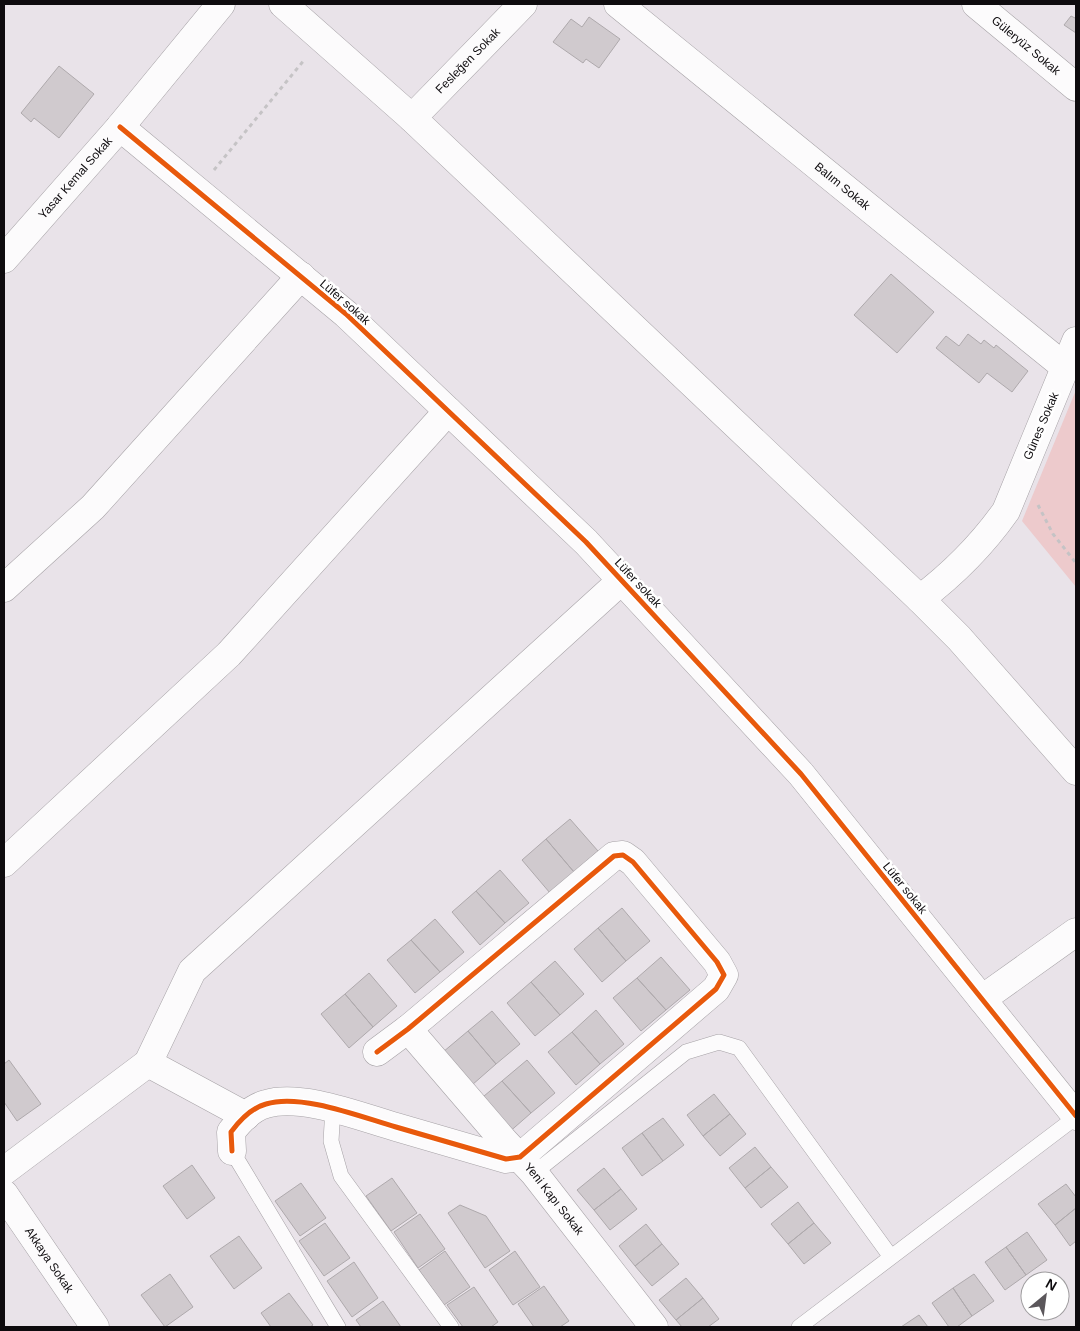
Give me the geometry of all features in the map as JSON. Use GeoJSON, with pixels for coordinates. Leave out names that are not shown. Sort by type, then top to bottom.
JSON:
{"type":"FeatureCollection","features":[{"type":"Feature","properties":{"kind":"street","name":"Yasar Kemal Sokak"},"geometry":{"type":"LineString","coordinates":[[4,259],[120,127],[221,4]]}},
{"type":"Feature","properties":{"kind":"street"},"geometry":{"type":"LineString","coordinates":[[283,4],[412,118],[920,599],[959,638],[1076,771]]}},
{"type":"Feature","properties":{"kind":"street","name":"Fesleğen Sokak"},"geometry":{"type":"LineString","coordinates":[[412,118],[523,4]]}},
{"type":"Feature","properties":{"kind":"street","name":"Balım Sokak"},"geometry":{"type":"LineString","coordinates":[[618,4],[1065,367]]}},
{"type":"Feature","properties":{"kind":"street","name":"Güleryüz Sokak"},"geometry":{"type":"LineString","coordinates":[[976,4],[1076,87]]}},
{"type":"Feature","properties":{"kind":"street","name":"Lüfer sokak"},"geometry":{"type":"LineString","coordinates":[[120,127],[346,314],[586,542],[801,774],[1076,1116]]}},
{"type":"Feature","properties":{"kind":"street"},"geometry":{"type":"LineString","coordinates":[[4,588],[93,507],[301,276]]}},
{"type":"Feature","properties":{"kind":"street","name":"Günes Sokak"},"geometry":{"type":"LineString","coordinates":[[920,599],[946,579],[990,534],[1006,511],[1076,341]]}},
{"type":"Feature","properties":{"kind":"street"},"geometry":{"type":"LineString","coordinates":[[4,863],[229,654],[448,411]]}},
{"type":"Feature","properties":{"kind":"street"},"geometry":{"type":"LineString","coordinates":[[4,1171],[148,1063],[192,971],[622,580]]}},
{"type":"Feature","properties":{"kind":"street"},"geometry":{"type":"LineString","coordinates":[[232,1151],[231,1132],[253,1110],[267,1104],[294,1101],[333,1108],[527,1165],[716,989],[724,975],[717,962],[633,862],[623,855],[614,856],[408,1030],[377,1052]]}},
{"type":"Feature","properties":{"kind":"street"},"geometry":{"type":"LineString","coordinates":[[982,999],[1076,932]]}},
{"type":"Feature","properties":{"kind":"street","name":"Yeni Kapı Sokak"},"geometry":{"type":"LineString","coordinates":[[408,1030],[527,1165],[654,1327]]}},
{"type":"Feature","properties":{"kind":"street"},"geometry":{"type":"LineString","coordinates":[[148,1063],[246,1116]]}},
{"type":"Feature","properties":{"kind":"street","name":"Akkaya Sokak"},"geometry":{"type":"LineString","coordinates":[[4,1194],[94,1327]]}},
{"type":"Feature","properties":{"kind":"lane"},"geometry":{"type":"LineString","coordinates":[[527,1165],[686,1052],[719,1042],[738,1048],[891,1257]]}},
{"type":"Feature","properties":{"kind":"lane"},"geometry":{"type":"LineString","coordinates":[[333,1108],[331,1141],[341,1176],[451,1327]]}},
{"type":"Feature","properties":{"kind":"lane"},"geometry":{"type":"LineString","coordinates":[[799,1327],[1076,1116]]}},
{"type":"Feature","properties":{"kind":"lane"},"geometry":{"type":"LineString","coordinates":[[232,1151],[338,1327]]}},
{"type":"Feature","properties":{"kind":"path"},"geometry":{"type":"LineString","coordinates":[[197,191],[323,38]]}},
{"type":"Feature","properties":{"kind":"path"},"geometry":{"type":"LineString","coordinates":[[1038,498],[1038,506],[1053,534],[1076,563]]}},
{"type":"Feature","properties":{"kind":"shaded area"},"geometry":{"type":"Polygon","coordinates":[[[1076,390],[1076,587],[1022,521],[1076,390]]]}},
{"type":"Feature","properties":{"kind":"building"},"geometry":{"type":"Polygon","coordinates":[[[1071,16],[1075,18],[1076,16],[1076,33],[1064,25],[1071,16]]]}},
{"type":"Feature","properties":{"kind":"building"},"geometry":{"type":"Polygon","coordinates":[[[589,17],[620,39],[599,68],[586,59],[583,63],[553,42],[571,19],[582,27],[589,17]]]}},
{"type":"Feature","properties":{"kind":"building"},"geometry":{"type":"Polygon","coordinates":[[[59,66],[94,94],[59,138],[34,118],[31,122],[21,113],[59,66]]]}},
{"type":"Feature","properties":{"kind":"building"},"geometry":{"type":"Polygon","coordinates":[[[891,274],[934,312],[897,353],[854,315],[891,274]]]}},
{"type":"Feature","properties":{"kind":"building"},"geometry":{"type":"Polygon","coordinates":[[[968,334],[981,344],[984,340],[994,348],[996,345],[1028,371],[1012,392],[987,373],[979,383],[936,348],[946,336],[959,346],[968,334]]]}},
{"type":"Feature","properties":{"kind":"building"},"geometry":{"type":"Polygon","coordinates":[[[570,819],[598,851],[574,872],[546,839],[570,819]]]}},
{"type":"Feature","properties":{"kind":"building"},"geometry":{"type":"Polygon","coordinates":[[[546,839],[574,872],[550,893],[522,860],[546,839]]]}},
{"type":"Feature","properties":{"kind":"building"},"geometry":{"type":"Polygon","coordinates":[[[500,870],[529,903],[505,923],[476,891],[500,870]]]}},
{"type":"Feature","properties":{"kind":"building"},"geometry":{"type":"Polygon","coordinates":[[[476,891],[505,923],[480,945],[452,912],[476,891]]]}},
{"type":"Feature","properties":{"kind":"building"},"geometry":{"type":"Polygon","coordinates":[[[622,908],[650,941],[626,961],[598,928],[622,908]]]}},
{"type":"Feature","properties":{"kind":"building"},"geometry":{"type":"Polygon","coordinates":[[[435,919],[464,952],[440,972],[411,940],[435,919]]]}},
{"type":"Feature","properties":{"kind":"building"},"geometry":{"type":"Polygon","coordinates":[[[598,928],[626,961],[602,982],[574,949],[598,928]]]}},
{"type":"Feature","properties":{"kind":"building"},"geometry":{"type":"Polygon","coordinates":[[[411,940],[440,972],[415,993],[387,960],[411,940]]]}},
{"type":"Feature","properties":{"kind":"building"},"geometry":{"type":"Polygon","coordinates":[[[661,957],[690,990],[666,1010],[637,978],[661,957]]]}},
{"type":"Feature","properties":{"kind":"building"},"geometry":{"type":"Polygon","coordinates":[[[555,961],[584,994],[560,1015],[531,982],[555,961]]]}},
{"type":"Feature","properties":{"kind":"building"},"geometry":{"type":"Polygon","coordinates":[[[369,973],[397,1006],[373,1027],[345,994],[369,973]]]}},
{"type":"Feature","properties":{"kind":"building"},"geometry":{"type":"Polygon","coordinates":[[[637,978],[666,1010],[641,1031],[613,998],[637,978]]]}},
{"type":"Feature","properties":{"kind":"building"},"geometry":{"type":"Polygon","coordinates":[[[531,982],[560,1015],[535,1036],[507,1003],[531,982]]]}},
{"type":"Feature","properties":{"kind":"building"},"geometry":{"type":"Polygon","coordinates":[[[345,994],[373,1027],[349,1048],[321,1014],[345,994]]]}},
{"type":"Feature","properties":{"kind":"building"},"geometry":{"type":"Polygon","coordinates":[[[596,1010],[624,1044],[600,1064],[572,1032],[596,1010]]]}},
{"type":"Feature","properties":{"kind":"building"},"geometry":{"type":"Polygon","coordinates":[[[492,1011],[520,1044],[496,1064],[468,1031],[492,1011]]]}},
{"type":"Feature","properties":{"kind":"building"},"geometry":{"type":"Polygon","coordinates":[[[468,1031],[496,1064],[472,1085],[443,1052],[468,1031]]]}},
{"type":"Feature","properties":{"kind":"building"},"geometry":{"type":"Polygon","coordinates":[[[572,1032],[600,1064],[576,1085],[548,1052],[572,1032]]]}},
{"type":"Feature","properties":{"kind":"building"},"geometry":{"type":"Polygon","coordinates":[[[9,1060],[41,1104],[17,1121],[4,1102],[4,1064],[9,1060]]]}},
{"type":"Feature","properties":{"kind":"building"},"geometry":{"type":"Polygon","coordinates":[[[527,1060],[555,1093],[531,1113],[502,1081],[527,1060]]]}},
{"type":"Feature","properties":{"kind":"building"},"geometry":{"type":"Polygon","coordinates":[[[502,1081],[531,1113],[507,1134],[478,1101],[502,1081]]]}},
{"type":"Feature","properties":{"kind":"building"},"geometry":{"type":"Polygon","coordinates":[[[714,1094],[730,1114],[703,1136],[687,1115],[714,1094]]]}},
{"type":"Feature","properties":{"kind":"building"},"geometry":{"type":"Polygon","coordinates":[[[730,1114],[746,1134],[720,1156],[703,1136],[730,1114]]]}},
{"type":"Feature","properties":{"kind":"building"},"geometry":{"type":"Polygon","coordinates":[[[663,1118],[684,1145],[663,1161],[642,1133],[663,1118]]]}},
{"type":"Feature","properties":{"kind":"building"},"geometry":{"type":"Polygon","coordinates":[[[642,1133],[663,1161],[642,1176],[622,1148],[642,1133]]]}},
{"type":"Feature","properties":{"kind":"building"},"geometry":{"type":"Polygon","coordinates":[[[755,1147],[771,1167],[745,1188],[729,1168],[755,1147]]]}},
{"type":"Feature","properties":{"kind":"building"},"geometry":{"type":"Polygon","coordinates":[[[192,1165],[215,1198],[187,1219],[163,1186],[192,1165]]]}},
{"type":"Feature","properties":{"kind":"building"},"geometry":{"type":"Polygon","coordinates":[[[771,1167],[788,1187],[761,1208],[745,1188],[771,1167]]]}},
{"type":"Feature","properties":{"kind":"building"},"geometry":{"type":"Polygon","coordinates":[[[604,1168],[621,1189],[594,1210],[577,1190],[604,1168]]]}},
{"type":"Feature","properties":{"kind":"building"},"geometry":{"type":"Polygon","coordinates":[[[392,1178],[417,1213],[391,1231],[366,1196],[392,1178]]]}},
{"type":"Feature","properties":{"kind":"building"},"geometry":{"type":"Polygon","coordinates":[[[301,1183],[326,1218],[300,1236],[275,1201],[301,1183]]]}},
{"type":"Feature","properties":{"kind":"building"},"geometry":{"type":"Polygon","coordinates":[[[1066,1184],[1076,1197],[1076,1208],[1055,1225],[1038,1204],[1066,1184]]]}},
{"type":"Feature","properties":{"kind":"building"},"geometry":{"type":"Polygon","coordinates":[[[621,1189],[637,1209],[610,1230],[594,1210],[621,1189]]]}},
{"type":"Feature","properties":{"kind":"building"},"geometry":{"type":"Polygon","coordinates":[[[798,1202],[814,1223],[788,1244],[771,1224],[798,1202]]]}},
{"type":"Feature","properties":{"kind":"building"},"geometry":{"type":"Polygon","coordinates":[[[460,1205],[486,1216],[510,1251],[485,1268],[448,1213],[460,1205]]]}},
{"type":"Feature","properties":{"kind":"building"},"geometry":{"type":"Polygon","coordinates":[[[1076,1208],[1076,1241],[1070,1246],[1055,1225],[1076,1208]]]}},
{"type":"Feature","properties":{"kind":"building"},"geometry":{"type":"Polygon","coordinates":[[[420,1214],[445,1249],[418,1268],[394,1232],[420,1214]]]}},
{"type":"Feature","properties":{"kind":"building"},"geometry":{"type":"Polygon","coordinates":[[[325,1223],[350,1258],[324,1276],[299,1241],[325,1223]]]}},
{"type":"Feature","properties":{"kind":"building"},"geometry":{"type":"Polygon","coordinates":[[[814,1223],[831,1243],[804,1264],[788,1244],[814,1223]]]}},
{"type":"Feature","properties":{"kind":"building"},"geometry":{"type":"Polygon","coordinates":[[[646,1224],[662,1244],[635,1266],[619,1246],[646,1224]]]}},
{"type":"Feature","properties":{"kind":"building"},"geometry":{"type":"Polygon","coordinates":[[[1027,1232],[1047,1260],[1032,1271],[1023,1271],[1006,1247],[1027,1232]]]}},
{"type":"Feature","properties":{"kind":"building"},"geometry":{"type":"Polygon","coordinates":[[[239,1236],[262,1268],[234,1289],[210,1256],[239,1236]]]}},
{"type":"Feature","properties":{"kind":"building"},"geometry":{"type":"Polygon","coordinates":[[[662,1244],[679,1264],[652,1286],[635,1266],[662,1244]]]}},
{"type":"Feature","properties":{"kind":"building"},"geometry":{"type":"Polygon","coordinates":[[[1006,1247],[1023,1271],[1020,1271],[1020,1279],[1005,1290],[985,1262],[1006,1247]]]}},
{"type":"Feature","properties":{"kind":"building"},"geometry":{"type":"Polygon","coordinates":[[[445,1251],[470,1287],[444,1305],[419,1270],[445,1251]]]}},
{"type":"Feature","properties":{"kind":"building"},"geometry":{"type":"Polygon","coordinates":[[[515,1251],[540,1287],[513,1305],[489,1270],[515,1251]]]}},
{"type":"Feature","properties":{"kind":"building"},"geometry":{"type":"Polygon","coordinates":[[[354,1262],[378,1298],[352,1317],[327,1281],[354,1262]]]}},
{"type":"Feature","properties":{"kind":"building"},"geometry":{"type":"Polygon","coordinates":[[[170,1274],[193,1307],[165,1327],[141,1295],[170,1274]]]}},
{"type":"Feature","properties":{"kind":"building"},"geometry":{"type":"Polygon","coordinates":[[[974,1274],[994,1301],[972,1316],[953,1288],[974,1274]]]}},
{"type":"Feature","properties":{"kind":"building"},"geometry":{"type":"Polygon","coordinates":[[[686,1278],[703,1298],[676,1320],[659,1300],[686,1278]]]}},
{"type":"Feature","properties":{"kind":"building"},"geometry":{"type":"Polygon","coordinates":[[[544,1286],[569,1321],[560,1327],[534,1327],[518,1304],[544,1286]]]}},
{"type":"Feature","properties":{"kind":"building"},"geometry":{"type":"Polygon","coordinates":[[[474,1287],[498,1322],[491,1327],[463,1327],[447,1305],[474,1287]]]}},
{"type":"Feature","properties":{"kind":"building"},"geometry":{"type":"Polygon","coordinates":[[[953,1288],[972,1316],[957,1327],[949,1327],[932,1303],[953,1288]]]}},
{"type":"Feature","properties":{"kind":"building"},"geometry":{"type":"Polygon","coordinates":[[[289,1293],[313,1325],[310,1327],[271,1327],[261,1313],[289,1293]]]}},
{"type":"Feature","properties":{"kind":"building"},"geometry":{"type":"Polygon","coordinates":[[[703,1298],[719,1319],[708,1327],[682,1327],[676,1320],[703,1298]]]}},
{"type":"Feature","properties":{"kind":"building"},"geometry":{"type":"Polygon","coordinates":[[[383,1301],[401,1327],[361,1327],[356,1320],[383,1301]]]}},
{"type":"Feature","properties":{"kind":"building"},"geometry":{"type":"Polygon","coordinates":[[[919,1315],[928,1327],[901,1327],[919,1315]]]}},
{"type":"Feature","properties":{"kind":"cycle path"},"geometry":{"type":"LineString","coordinates":[[120,127],[346,314],[586,542],[801,774],[1076,1116]]}},
{"type":"Feature","properties":{"kind":"cycle path"},"geometry":{"type":"LineString","coordinates":[[232,1151],[231,1132],[242,1119],[251,1111],[261,1106],[280,1101],[313,1104],[349,1112],[506,1159],[520,1157],[716,989],[724,975],[717,962],[633,862],[623,855],[614,856],[408,1029],[377,1052]]}}]}
